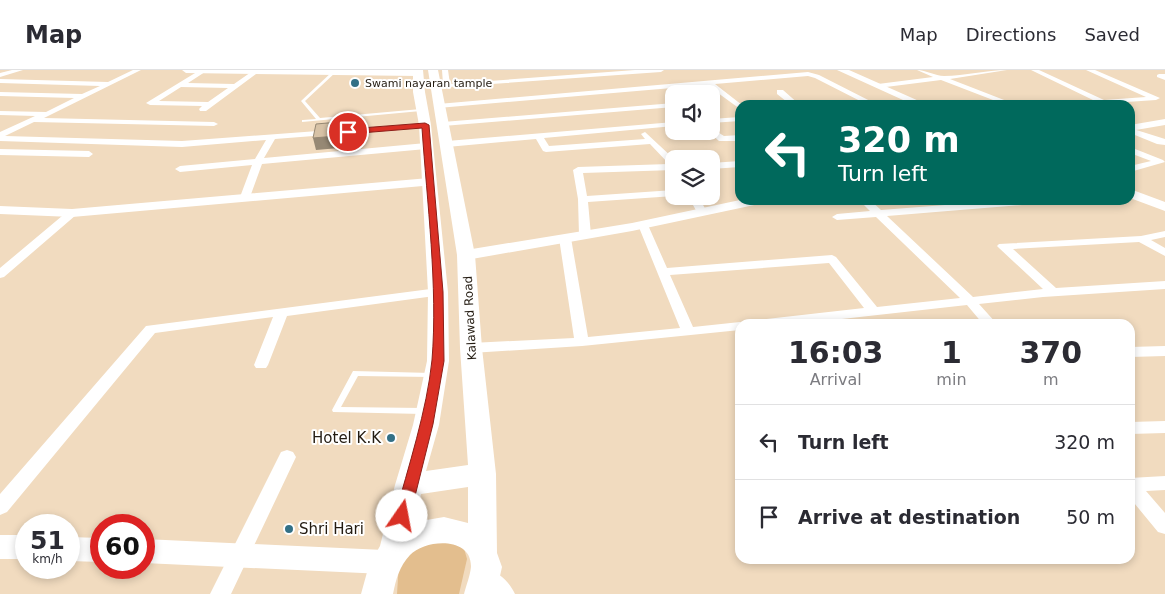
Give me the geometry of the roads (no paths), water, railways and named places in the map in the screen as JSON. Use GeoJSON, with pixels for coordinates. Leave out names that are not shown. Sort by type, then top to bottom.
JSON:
{"type":"FeatureCollection","features":[{"type":"Feature","properties":{"kind":"main road","name":"Kalawad Road"},"geometry":{"type":"LineString","coordinates":[[432,92],[437,145],[466,255],[471,348],[482,474],[483,551],[488,565],[489,590]]}},
{"type":"Feature","properties":{"kind":"main road","name":"Kalawad Road"},"geometry":{"type":"LineString","coordinates":[[377,594],[378,578],[390,555],[429,411],[438,361],[438,292],[429,182],[437,145]]}},
{"type":"Feature","properties":{"kind":"main road"},"geometry":{"type":"LineString","coordinates":[[409,485],[482,474]]}},
{"type":"Feature","properties":{"kind":"main road"},"geometry":{"type":"LineString","coordinates":[[390,555],[410,537],[427,531],[444,529],[460,532],[473,539],[483,551]]}},
{"type":"Feature","properties":{"kind":"street"},"geometry":{"type":"LineString","coordinates":[[0,75],[20,70]]}},
{"type":"Feature","properties":{"kind":"street"},"geometry":{"type":"LineString","coordinates":[[0,136],[138,70]]}},
{"type":"Feature","properties":{"kind":"street"},"geometry":{"type":"LineString","coordinates":[[186,70],[334,72],[432,92],[581,113],[639,127],[665,125]]}},
{"type":"Feature","properties":{"kind":"street"},"geometry":{"type":"LineString","coordinates":[[205,70],[150,102],[210,104]]}},
{"type":"Feature","properties":{"kind":"street"},"geometry":{"type":"LineString","coordinates":[[522,70],[528,81]]}},
{"type":"Feature","properties":{"kind":"street"},"geometry":{"type":"LineString","coordinates":[[0,136],[182,144],[271,138],[432,92],[605,72],[661,70]]}},
{"type":"Feature","properties":{"kind":"street"},"geometry":{"type":"LineString","coordinates":[[841,70],[911,100]]}},
{"type":"Feature","properties":{"kind":"street"},"geometry":{"type":"LineString","coordinates":[[920,70],[1000,100]]}},
{"type":"Feature","properties":{"kind":"street"},"geometry":{"type":"LineString","coordinates":[[953,70],[967,75]]}},
{"type":"Feature","properties":{"kind":"street"},"geometry":{"type":"LineString","coordinates":[[878,86],[1004,70]]}},
{"type":"Feature","properties":{"kind":"street"},"geometry":{"type":"LineString","coordinates":[[1034,70],[1099,100]]}},
{"type":"Feature","properties":{"kind":"street"},"geometry":{"type":"LineString","coordinates":[[1088,70],[1156,98],[1119,100]]}},
{"type":"Feature","properties":{"kind":"street"},"geometry":{"type":"LineString","coordinates":[[200,111],[236,86],[251,71]]}},
{"type":"Feature","properties":{"kind":"street"},"geometry":{"type":"LineString","coordinates":[[644,71],[665,90]]}},
{"type":"Feature","properties":{"kind":"street"},"geometry":{"type":"LineString","coordinates":[[696,85],[812,74],[864,100]]}},
{"type":"Feature","properties":{"kind":"street"},"geometry":{"type":"LineString","coordinates":[[554,79],[602,139]]}},
{"type":"Feature","properties":{"kind":"street"},"geometry":{"type":"LineString","coordinates":[[755,79],[769,88]]}},
{"type":"Feature","properties":{"kind":"street"},"geometry":{"type":"LineString","coordinates":[[0,81],[110,84]]}},
{"type":"Feature","properties":{"kind":"street"},"geometry":{"type":"LineString","coordinates":[[0,94],[25,81]]}},
{"type":"Feature","properties":{"kind":"street"},"geometry":{"type":"LineString","coordinates":[[708,83],[735,103]]}},
{"type":"Feature","properties":{"kind":"street"},"geometry":{"type":"LineString","coordinates":[[178,85],[236,86]]}},
{"type":"Feature","properties":{"kind":"street"},"geometry":{"type":"LineString","coordinates":[[180,169],[539,136],[581,113],[665,90]]}},
{"type":"Feature","properties":{"kind":"street"},"geometry":{"type":"LineString","coordinates":[[432,92],[581,113],[665,106]]}},
{"type":"Feature","properties":{"kind":"street"},"geometry":{"type":"LineString","coordinates":[[780,92],[790,100]]}},
{"type":"Feature","properties":{"kind":"street"},"geometry":{"type":"LineString","coordinates":[[0,94],[84,96]]}},
{"type":"Feature","properties":{"kind":"street"},"geometry":{"type":"LineString","coordinates":[[0,113],[47,114]]}},
{"type":"Feature","properties":{"kind":"street"},"geometry":{"type":"LineString","coordinates":[[720,120],[735,119]]}},
{"type":"Feature","properties":{"kind":"street"},"geometry":{"type":"LineString","coordinates":[[33,120],[214,124]]}},
{"type":"Feature","properties":{"kind":"street"},"geometry":{"type":"LineString","coordinates":[[1135,128],[1165,122]]}},
{"type":"Feature","properties":{"kind":"street"},"geometry":{"type":"LineString","coordinates":[[639,127],[665,157]]}},
{"type":"Feature","properties":{"kind":"street"},"geometry":{"type":"LineString","coordinates":[[1135,131],[1163,143]]}},
{"type":"Feature","properties":{"kind":"street"},"geometry":{"type":"LineString","coordinates":[[539,136],[546,149],[650,141]]}},
{"type":"Feature","properties":{"kind":"street"},"geometry":{"type":"LineString","coordinates":[[720,137],[722,139],[735,138]]}},
{"type":"Feature","properties":{"kind":"street"},"geometry":{"type":"LineString","coordinates":[[245,197],[258,162],[271,138]]}},
{"type":"Feature","properties":{"kind":"street"},"geometry":{"type":"LineString","coordinates":[[0,152],[90,154]]}},
{"type":"Feature","properties":{"kind":"street"},"geometry":{"type":"LineString","coordinates":[[1135,152],[1163,162]]}},
{"type":"Feature","properties":{"kind":"street"},"geometry":{"type":"LineString","coordinates":[[1135,168],[1163,162]]}},
{"type":"Feature","properties":{"kind":"street"},"geometry":{"type":"LineString","coordinates":[[720,165],[735,164]]}},
{"type":"Feature","properties":{"kind":"street"},"geometry":{"type":"LineString","coordinates":[[585,235],[583,199],[577,166],[665,166]]}},
{"type":"Feature","properties":{"kind":"street"},"geometry":{"type":"LineString","coordinates":[[0,210],[72,213],[429,182]]}},
{"type":"Feature","properties":{"kind":"street"},"geometry":{"type":"LineString","coordinates":[[583,199],[665,193]]}},
{"type":"Feature","properties":{"kind":"street"},"geometry":{"type":"LineString","coordinates":[[1135,195],[1165,207]]}},
{"type":"Feature","properties":{"kind":"street"},"geometry":{"type":"LineString","coordinates":[[698,205],[702,212]]}},
{"type":"Feature","properties":{"kind":"street"},"geometry":{"type":"LineString","coordinates":[[466,255],[643,225],[735,205]]}},
{"type":"Feature","properties":{"kind":"street"},"geometry":{"type":"LineString","coordinates":[[869,205],[970,301],[986,319]]}},
{"type":"Feature","properties":{"kind":"street"},"geometry":{"type":"LineString","coordinates":[[837,217],[962,205]]}},
{"type":"Feature","properties":{"kind":"street"},"geometry":{"type":"LineString","coordinates":[[0,274],[72,213]]}},
{"type":"Feature","properties":{"kind":"street"},"geometry":{"type":"LineString","coordinates":[[643,225],[688,331]]}},
{"type":"Feature","properties":{"kind":"street"},"geometry":{"type":"LineString","coordinates":[[1054,292],[1003,246],[1140,239],[1165,234]]}},
{"type":"Feature","properties":{"kind":"street"},"geometry":{"type":"LineString","coordinates":[[565,238],[582,342]]}},
{"type":"Feature","properties":{"kind":"street"},"geometry":{"type":"LineString","coordinates":[[1140,239],[1165,253]]}},
{"type":"Feature","properties":{"kind":"street"},"geometry":{"type":"LineString","coordinates":[[663,272],[832,259],[874,311]]}},
{"type":"Feature","properties":{"kind":"street"},"geometry":{"type":"LineString","coordinates":[[802,319],[1054,292],[1165,285]]}},
{"type":"Feature","properties":{"kind":"street"},"geometry":{"type":"LineString","coordinates":[[0,507],[151,329],[438,292]]}},
{"type":"Feature","properties":{"kind":"street"},"geometry":{"type":"LineString","coordinates":[[261,365],[280,313]]}},
{"type":"Feature","properties":{"kind":"street"},"geometry":{"type":"LineString","coordinates":[[471,348],[582,342],[735,326]]}},
{"type":"Feature","properties":{"kind":"street"},"geometry":{"type":"LineString","coordinates":[[1135,352],[1165,351]]}},
{"type":"Feature","properties":{"kind":"street"},"geometry":{"type":"LineString","coordinates":[[1135,428],[1165,427]]}},
{"type":"Feature","properties":{"kind":"street"},"geometry":{"type":"LineString","coordinates":[[220,594],[287,457]]}},
{"type":"Feature","properties":{"kind":"street"},"geometry":{"type":"LineString","coordinates":[[1135,485],[1165,483]]}},
{"type":"Feature","properties":{"kind":"street"},"geometry":{"type":"LineString","coordinates":[[1135,491],[1165,526]]}},
{"type":"Feature","properties":{"kind":"street"},"geometry":{"type":"LineString","coordinates":[[0,547],[15,547]]}},
{"type":"Feature","properties":{"kind":"street"},"geometry":{"type":"LineString","coordinates":[[155,551],[390,555]]}},
{"type":"Feature","properties":{"kind":"lane"},"geometry":{"type":"LineString","coordinates":[[319,119],[303,101],[334,72]]}},
{"type":"Feature","properties":{"kind":"lane"},"geometry":{"type":"LineString","coordinates":[[303,121],[319,119],[432,92]]}},
{"type":"Feature","properties":{"kind":"lane"},"geometry":{"type":"LineString","coordinates":[[429,411],[336,410],[356,373],[435,375]]}},
{"type":"Feature","properties":{"kind":"place","name":"Swami nayaran tample"},"geometry":{"type":"Point","coordinates":[355,83]}},
{"type":"Feature","properties":{"kind":"place","name":"Hotel K.K"},"geometry":{"type":"Point","coordinates":[391,438]}},
{"type":"Feature","properties":{"kind":"place","name":"Shri Hari"},"geometry":{"type":"Point","coordinates":[289,529]}}]}
